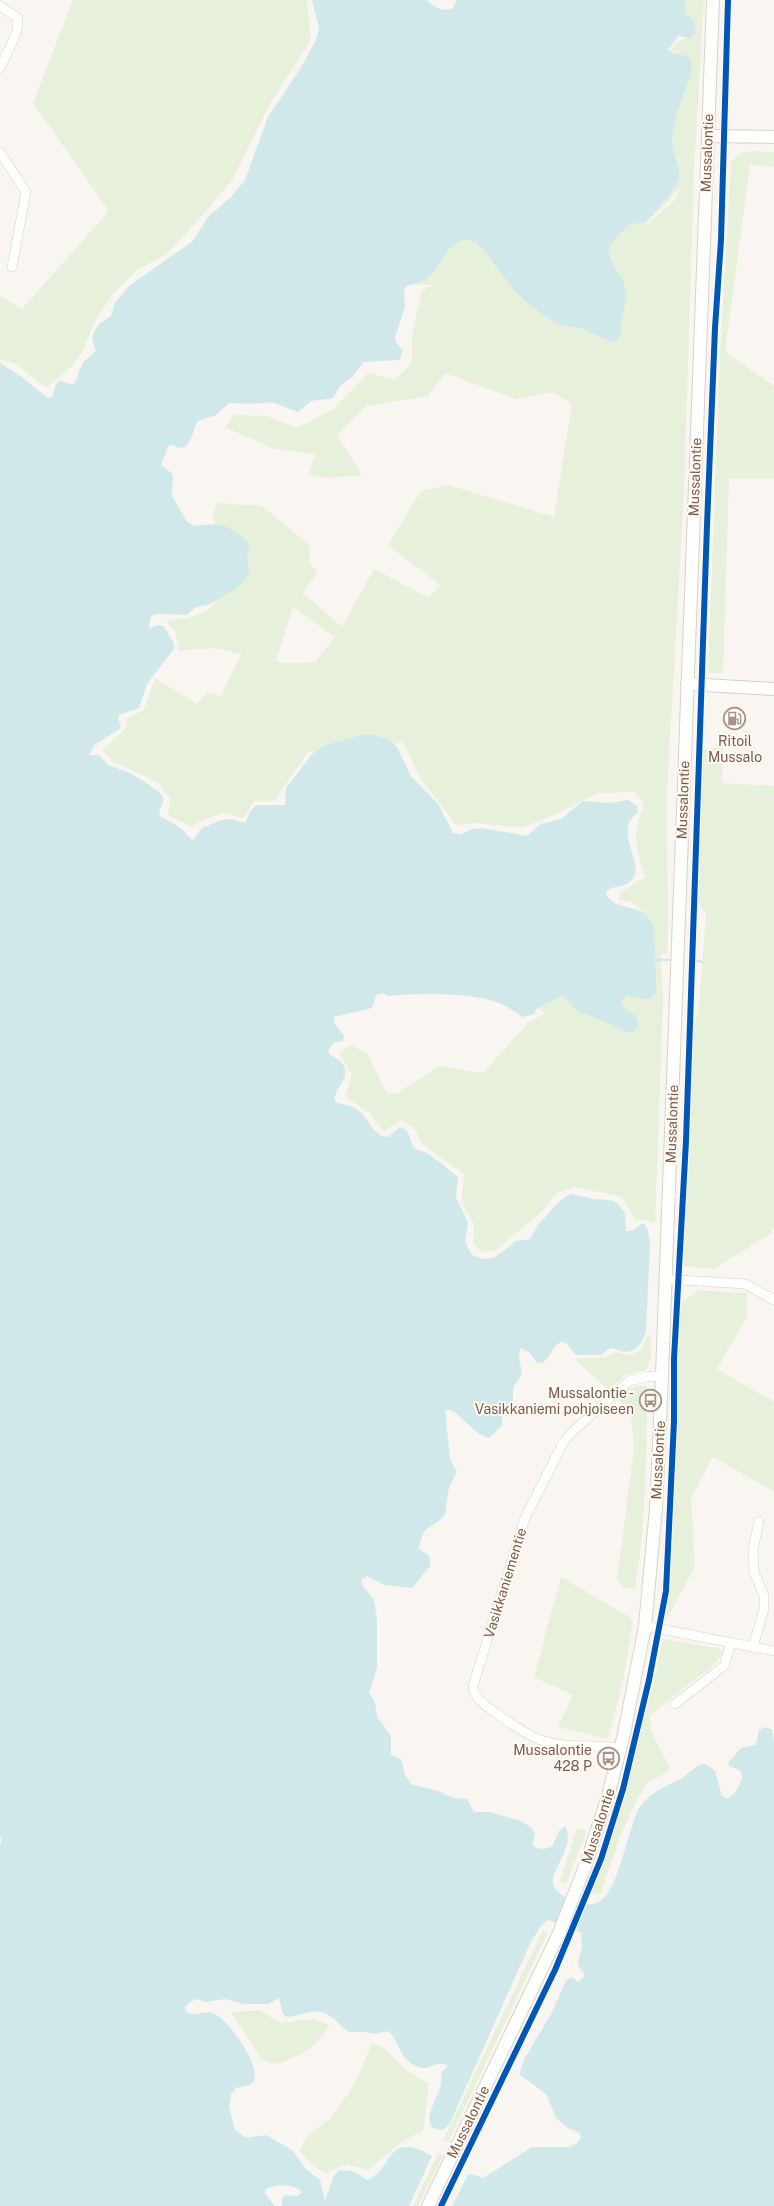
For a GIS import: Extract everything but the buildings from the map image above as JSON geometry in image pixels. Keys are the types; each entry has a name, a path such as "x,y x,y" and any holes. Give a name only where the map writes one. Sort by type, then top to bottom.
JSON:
{"main road":[{"name":"Mussalontie","path":"428,2206 559,1933 577,1888 596,1836 620,1748 645,1626 656,1515 662,1375 713,0"},
{"path":"708,136 774,137"},
{"path":"687,684 774,689"}],"street":[{"path":"0,6 18,18 17,32 0,68"},
{"path":"0,152 26,192 12,267"},
{"path":"665,1279 745,1284 774,1300"},
{"name":"Vasikkaniementie","path":"620,1748 562,1744 539,1739 521,1730 481,1702 475,1695 473,1686 525,1518 563,1443 570,1434 629,1381 662,1375"},
{"path":"753,1647 764,1609 764,1596 754,1572 753,1550 759,1521"},
{"path":"645,1626 774,1651"},
{"path":"675,1704 724,1666 731,1643"}],"green space":[{"path":"73,0 307,0 311,40 272,100 231,182 183,237 165,255 138,269 112,295 94,323 83,351 70,368 46,388 16,364 0,359 0,296 22,309 109,211 33,103"},
{"path":"675,0 704,0 694,169 684,491 667,791 668,953 661,954 663,1000 655,1222 635,1219 622,1197 575,1187 557,1193 539,1214 496,1250 483,1252 473,1243 474,1224 461,1201 464,1174 421,1143 415,1129 401,1120 384,1131 368,1112 346,1097 352,1074 339,1053 351,1045 367,1053 387,1093 397,1093 439,1066 483,1073 528,1023 545,1013 534,1006 646,964 635,908 647,913 630,901 619,900 620,893 645,877 636,840 636,832 644,803 634,792 598,793 560,812 522,828 476,823 456,825 420,778 403,742 366,751 345,747 308,752 274,801 254,801 243,818 223,813 198,822 192,827 168,815 170,799 159,783 112,761 102,750 127,727 127,718 144,710 155,678 197,704 206,692 221,696 241,654 213,648 179,651 175,631 166,622 168,620 184,619 202,613 216,602 228,585 221,534 212,516 218,503 262,506 309,545 310,563 317,573 303,593 342,627 374,569 429,598 440,585 388,545 421,491 448,485 554,517 572,404 553,392 516,399 445,373 428,396 366,406 337,435 362,475 329,478 309,474 315,454 274,449 225,427 235,415 267,416 297,428 334,409 368,373 395,380 412,363 412,334 422,291 434,285 408,285 659,44 686,60 671,50 676,42 685,39 689,23","holes":["682,186 674,201 639,231","293,607 335,637 315,662 285,663 276,661"]},
{"path":"751,151 774,152 774,167 750,164 725,352 774,386 774,479 729,479 723,673 708,673 720,354 731,162 741,153"},
{"path":"723,746 722,783 774,786 774,1227 770,1234 714,1269 683,1266 692,1041 699,1006 706,914 696,899 703,750"},
{"path":"698,1290 747,1293 747,1317 717,1369 774,1402 774,1489 773,1491 713,1457 691,1499 695,1566 666,1621 669,1592 680,1304"},
{"path":"647,1335 651,1335 651,1357 646,1370 627,1374 608,1390 575,1359 607,1357 615,1352 630,1356 642,1349"},
{"path":"647,1385 644,1512 635,1589 624,1588 617,1579 634,1449 631,1414 615,1396 631,1388"},
{"path":"561,1577 633,1619 623,1682 608,1739 558,1727 573,1695 534,1677"},
{"path":"663,1639 717,1648 723,1652 716,1663 650,1715 651,1731 671,1770 647,1783 638,1798 620,1836 601,1893 592,1894 652,1691"},
{"path":"577,1828 587,1831 566,1884 560,1881"},
{"path":"543,1930 548,1932 449,2141 443,2141"},
{"path":"259,2010 281,2023 312,2019 330,2025 313,2046 293,2058 276,2064 261,2059 231,2012"},
{"path":"372,2043 383,2047 406,2070 429,2084 423,2131 403,2141 368,2170 347,2164 326,2173 315,2167 299,2151 308,2135 330,2119 355,2084"},
{"path":"438,2153 443,2156 418,2206 413,2206"}],"water":[{"path":"312,0 427,0 435,7 446,10 453,8 457,0 683,0 685,2 684,13 694,21 696,31 690,38 678,36 671,47 667,49 672,53 687,56 692,62 691,74 676,116 672,141 679,170 678,181 669,195 648,219 643,223 633,223 629,225 615,239 609,248 610,258 621,277 626,291 620,333 618,339 613,343 583,329 557,324 531,306 513,289 485,251 475,242 467,239 458,242 447,251 437,268 426,279 409,285 404,289 405,307 395,337 396,342 403,351 399,360 364,362 351,378 340,386 333,398 311,401 298,412 272,402 254,404 229,403 216,415 198,421 190,441 185,447 179,448 169,445 161,465 173,474 172,496 187,522 195,526 213,524 223,525 245,540 250,546 247,558 249,575 242,583 229,593 208,605 196,607 187,615 158,614 151,616 149,629 158,625 164,626 174,644 173,650 147,684 139,708 119,715 118,717 121,728 94,745 89,755 99,755 108,765 130,773 160,793 164,799 159,812 160,816 181,828 193,841 202,828 221,820 231,819 245,823 251,810 257,805 285,805 286,788 313,753 326,745 362,735 374,735 389,740 397,747 411,776 438,804 453,833 460,835 472,829 482,828 527,836 541,824 561,819 583,801 609,803 628,800 637,806 638,811 628,826 628,839 636,870 635,874 629,883 612,888 606,893 615,903 643,913 654,927 655,994 648,999 627,996 621,1001 623,1007 637,1017 638,1025 634,1032 625,1032 613,1025 578,1011 563,996 538,1007 534,1014 523,1017 508,1007 488,999 444,994 388,996 383,993 376,995 372,1008 334,1017 334,1023 344,1035 343,1041 333,1043 328,1051 342,1063 345,1071 345,1076 336,1092 335,1101 358,1110 374,1130 382,1136 388,1137 400,1127 404,1128 408,1132 414,1148 429,1154 458,1177 456,1197 468,1223 465,1242 472,1255 482,1259 494,1258 516,1241 530,1239 538,1225 557,1204 565,1197 572,1194 594,1199 610,1200 617,1203 625,1213 626,1231 631,1231 643,1223 648,1230 650,1243 646,1331 644,1338 634,1350 623,1352 610,1348 601,1355 576,1355 566,1343 561,1342 557,1344 545,1361 537,1363 529,1352 520,1348 519,1357 522,1374 513,1388 513,1404 502,1415 502,1426 489,1438 477,1432 455,1413 450,1410 445,1410 450,1459 457,1472 449,1487 445,1514 423,1533 419,1549 430,1556 430,1566 412,1588 385,1585 367,1576 361,1580 362,1585 374,1600 377,1620 377,1668 369,1693 375,1702 377,1716 391,1736 391,1755 401,1759 405,1775 411,1784 438,1791 453,1798 467,1799 474,1812 490,1812 521,1821 532,1828 535,1835 532,1844 539,1848 544,1849 552,1846 559,1831 565,1826 568,1834 567,1843 565,1851 554,1874 554,1887 560,1894 567,1898 589,1904 597,1903 605,1896 612,1886 618,1873 636,1814 646,1799 655,1792 682,1778 699,1765 705,1764 715,1771 722,1796 727,1799 733,1795 737,1789 742,1776 741,1771 730,1766 728,1763 741,1748 756,1745 759,1730 766,1727 772,1730 774,1742 774,2206 452,2206 468,2175 471,2174 483,2178 532,2147 570,2147 576,2144 581,2138 580,2133 568,2128 556,2118 546,2094 519,2074 525,2058 551,2014 566,1981 571,1977 579,1982 585,1975 578,1964 582,1947 581,1933 571,1927 548,1920 540,1927 530,1944 449,2125 443,2130 435,2129 429,2120 430,2113 440,2088 442,2072 448,2066 440,2063 422,2068 411,2063 406,2059 388,2031 376,2034 349,2032 333,2018 321,2012 310,2012 287,2017 283,2014 279,1998 268,2004 244,2004 225,1999 206,2002 197,1999 190,2002 185,2007 186,2012 189,2014 209,2012 219,2017 227,2024 248,2054 255,2073 254,2081 249,2085 236,2088 231,2094 229,2107 235,2130 246,2138 266,2135 292,2150 305,2168 320,2180 325,2200 334,2176 339,2170 353,2171 367,2180 376,2175 382,2169 392,2154 398,2149 406,2147 417,2149 432,2156 409,2206 282,2206 282,2199 285,2195 297,2196 302,2193 295,2187 279,2186 265,2190 265,2193 275,2206 0,2206 0,1845 2,1839 0,1836 0,363 19,375 48,398 52,397 56,384 59,381 73,384 75,382 83,362 96,351 92,339 94,332 99,324 111,316 115,303 130,285 192,242 208,217 231,197 245,180 268,117 300,69 316,40 319,28"}],"pier":[{"path":"581,1900 587,1902 575,1932 570,1928"}],"waterway":[{"path":"655,960 670,960"},
{"path":"697,961 703,962"}],"cycle path":[{"path":"441,2206 555,1970 601,1859 623,1789 649,1680 666,1591 674,1421 674,1359 686,1141 707,525 715,328 721,240 728,0"}],"place":[{"name":"Ritoil Mussalo","path":"735,719"},
{"name":"Mussalontie - Vasikkaniemi pohjoiseen","path":"650,1401"},
{"name":"Mussalontie 428 P","path":"608,1758"}]}
